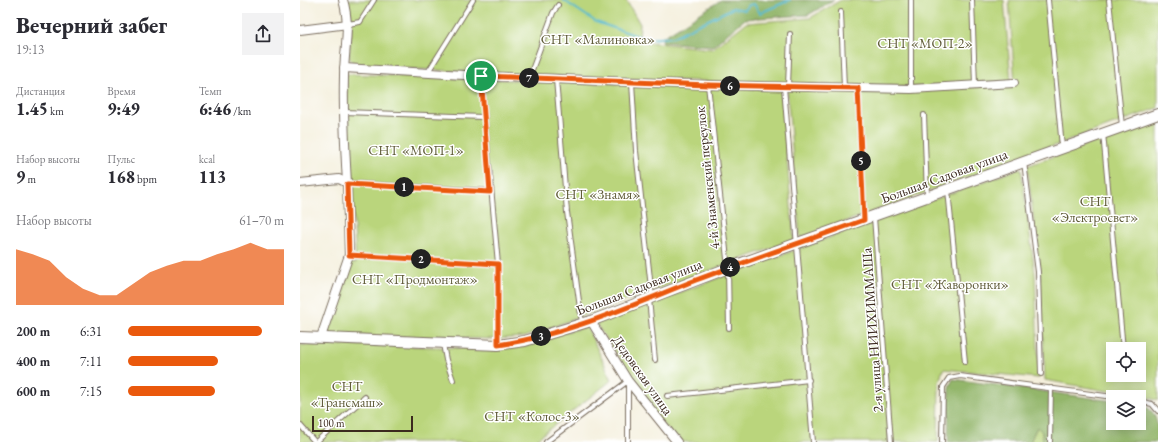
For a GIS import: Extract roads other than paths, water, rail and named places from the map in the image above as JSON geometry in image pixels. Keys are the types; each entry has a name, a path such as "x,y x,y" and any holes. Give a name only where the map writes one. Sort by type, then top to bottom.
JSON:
{"street":[{"path":"321,337 349,255 343,112 344,68 348,24 343,0"},
{"path":"300,30 348,24"},
{"path":"344,68 481,76 786,87 911,89 1014,83"},
{"name":"Большая Садовая улица","path":"300,337 498,345 525,341 586,322 728,268 927,198 1062,147 1158,114"},
{"path":"300,183 339,179 347,184"},
{"name":"Дедовская улица","path":"586,322 628,381 676,442"}],"lane":[{"path":"348,24 360,22 374,0"},
{"path":"428,73 473,0"},
{"path":"911,0 911,89"},
{"path":"972,0 975,86"},
{"path":"1048,0 1062,147"},
{"path":"1109,0 1122,127"},
{"path":"529,78 553,13 558,5"},
{"path":"841,12 844,88"},
{"path":"790,34 786,87 813,442"},
{"path":"481,76 483,117 498,264 498,345"},
{"path":"556,78 567,212 586,322"},
{"path":"632,82 636,151 655,360"},
{"name":"4-й Знаменский переулок","path":"708,85 728,268 729,328"},
{"path":"858,88 864,220"},
{"path":"343,112 483,117"},
{"path":"924,115 927,198"},
{"path":"1103,133 1122,342"},
{"path":"1024,162 1038,272 1042,374"},
{"path":"347,184 490,192"},
{"path":"948,189 965,362"},
{"name":"2-я улица НИИХИММАШа","path":"874,216 891,442"},
{"path":"349,255 498,264"},
{"path":"442,343 453,380"},
{"path":"942,442 944,387 949,378 960,376 1106,396"},
{"path":"667,396 809,380"},
{"path":"546,442 628,381"},
{"path":"628,381 628,442"},
{"path":"1050,442 1051,388"},
{"path":"300,425 316,442 364,397"},
{"path":"1146,403 1152,404 1158,411"}],"waterway":[{"path":"563,0 596,22 647,39 673,37 733,8 745,10 749,5 754,4 760,13 790,0"}],"park label":[{"name":"СНТ «Малиновка»","path":"598,39"},
{"name":"СНТ «МОП-2»","path":"925,43"},
{"name":"СНТ «МОП-1»","path":"416,150"},
{"name":"СНТ «Знамя»","path":"598,194"},
{"name":"СНТ «Электросвет»","path":"1095,210"},
{"name":"СНТ «Продмонтаж»","path":"415,279"},
{"name":"СНТ «Жаворонки»","path":"950,284"},
{"name":"СНТ «Трансмаш»","path":"347,394"},
{"name":"СНТ «Колос-3»","path":"532,416"}]}
